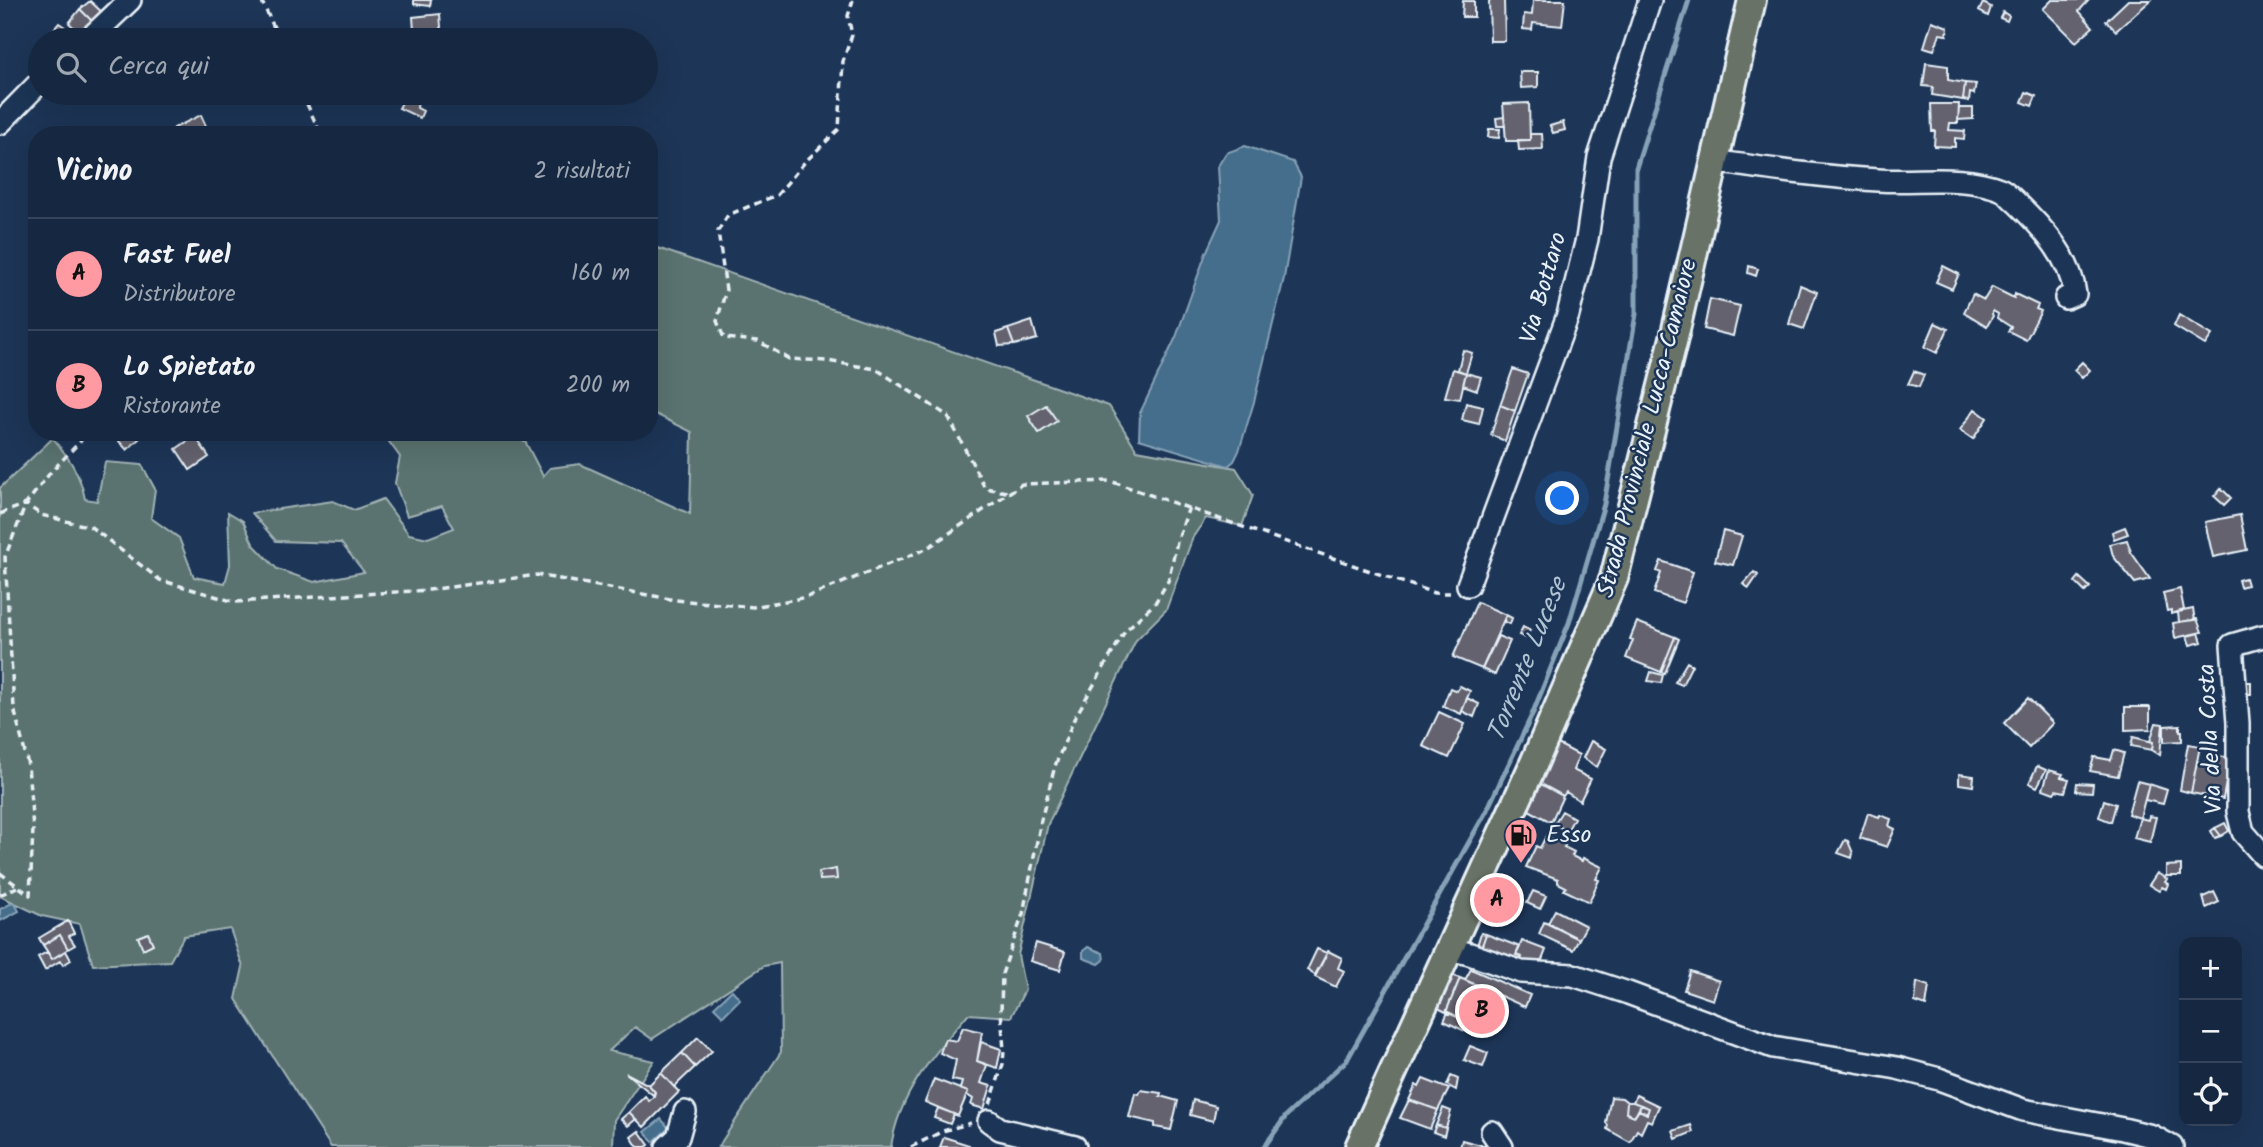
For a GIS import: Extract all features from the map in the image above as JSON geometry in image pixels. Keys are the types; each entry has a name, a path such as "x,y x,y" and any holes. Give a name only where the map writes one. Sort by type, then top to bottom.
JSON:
{"main road":[{"name":"Strada Provinciale Lucca-Camaiore","path":"1359,1147 1614,579 1674,338 1752,0"}],"street":[{"path":"101,28 130,0"},
{"name":"Via Bottaro","path":"1468,585 1568,315 1587,239 1599,157 1650,0"},
{"path":"0,123 28,92"},
{"path":"1713,162 1879,181 1964,181 2002,189 2035,220 2064,259 2074,281 2075,295 2066,298"},
{"name":"Via della Costa","path":"2263,636 2232,645 2238,723 2238,812 2243,832 2263,855"},
{"path":"1449,949 1521,972 1573,975 1773,1047 1897,1068 1939,1079 2023,1110 2152,1136 2172,1147"},
{"path":"667,1147 678,1137 685,1112"},
{"path":"989,1121 1000,1129 1075,1147"}],"path":[{"path":"261,0 274,28"},
{"path":"853,0 848,16 852,35 843,61 839,129 804,163 777,195 728,215 718,231 726,290 717,321 724,338 758,341 789,359 827,361 876,369 948,416 985,488 1009,493"},
{"path":"307,105 317,126"},
{"path":"0,873 30,895 33,829 28,765 14,708 5,557 26,504 50,473 80,441"},
{"path":"26,504 41,515 92,527 160,580 235,602 429,590 537,575 676,600 753,607 807,597 926,549 1022,484 1110,481 1434,593 1457,593 1468,585"},
{"path":"0,514 26,504"},
{"path":"911,1147 953,1127 989,1121 988,1112 1003,1064 1002,974 1023,914 1041,820 1055,766 1074,719 1125,631 1155,603 1168,582 1177,542 1189,507"},
{"path":"0,895 17,887"}],"green space":[{"path":"658,248 1109,406 1137,450 1236,468 1253,495 1242,526 1206,518 1193,537 1166,610 1136,640 1048,824 1018,955 1025,990 1011,1017 968,1014 931,1059 910,1092 895,1127 891,1147 718,1147 781,1052 780,963 764,966 652,1039 635,1027 609,1051 654,1061 614,1120 613,1147 331,1147 236,999 243,967 230,929 184,936 170,961 93,965 80,924 42,916 0,896 0,488 50,441 55,441 73,466 85,499 97,501 105,462 142,465 155,489 151,518 179,538 194,577 225,583 230,565 228,512 243,521 253,544 277,569 314,582 364,572 341,543 276,541 252,513 333,501 354,510 383,499 409,534 428,538 454,528 442,506 407,516 395,483 400,457 388,441 524,441 543,476 550,468 580,464 690,514 692,432 658,415"}],"water":[{"path":"1245,146 1293,162 1301,177 1284,278 1254,402 1239,451 1228,466 1139,439 1140,413 1176,337 1206,253 1221,220 1218,166 1226,153"},
{"path":"14,902 19,911 0,921 0,909"},
{"path":"1088,947 1103,953 1104,960 1099,964 1083,958 1083,951"},
{"path":"732,990 740,999 723,1016 714,1007"},
{"path":"661,1119 669,1128 653,1142 645,1132"}],"building":[{"path":"414,0 431,0 430,6 414,4"},
{"path":"1489,0 1504,0 1505,41 1490,41"},
{"path":"1533,0 1565,0 1562,26 1533,23 1532,30 1523,29 1524,14 1532,15"},
{"path":"2052,0 2089,0 2079,11 2093,27 2076,42 2043,9"},
{"path":"2128,0 2151,0 2116,31 2106,21"},
{"path":"90,1 106,16 96,25 80,9"},
{"path":"1463,1 1474,1 1474,17 1462,17"},
{"path":"1983,3 1991,7 1988,16 1979,11"},
{"path":"80,9 96,25 93,28 74,28 69,23"},
{"path":"2003,12 2009,16 2007,21 2000,18"},
{"path":"440,14 441,28 414,28 413,17"},
{"path":"1932,21 1948,27 1947,35 1940,34 1934,50 1924,47"},
{"path":"1926,63 1948,66 1948,80 1965,83 1963,100 1932,95 1933,87 1923,86"},
{"path":"1520,72 1538,72 1538,87 1521,88"},
{"path":"1965,83 1976,84 1974,94 1970,93 1969,101 1963,100"},
{"path":"2026,92 2036,96 2032,106 2022,102"},
{"path":"1529,103 1530,140 1506,141 1503,104"},
{"path":"1931,104 1959,104 1958,123 1950,123 1949,130 1965,131 1964,139 1955,138 1955,147 1934,146"},
{"path":"401,105 417,105 417,108 423,111 420,118 399,108"},
{"path":"1959,108 1973,108 1973,119 1958,120"},
{"path":"201,115 206,126 178,126"},
{"path":"1504,117 1505,126 1497,126 1496,118"},
{"path":"1563,122 1565,130 1553,133 1550,126"},
{"path":"1489,129 1500,129 1499,138 1488,137"},
{"path":"1530,134 1542,134 1543,149 1519,150 1518,140 1530,140"},
{"path":"1749,266 1758,269 1756,276 1748,273"},
{"path":"1943,266 1959,274 1952,289 1936,282"},
{"path":"1800,285 1817,292 1804,329 1789,324"},
{"path":"1992,287 2014,298 2015,294 2038,305 2036,309 2041,311 2026,340 2008,331 2011,327 1997,318 1998,314 1993,311 1987,326 1964,312 1973,294 1984,300"},
{"path":"1710,299 1740,306 1733,336 1704,329"},
{"path":"2179,315 2212,335 2205,345 2174,326"},
{"path":"1032,321 1037,339 1014,345 1008,329"},
{"path":"1935,323 1948,329 1937,353 1925,347"},
{"path":"1008,329 1014,345 999,346 996,333"},
{"path":"1463,350 1472,353 1466,373 1458,370"},
{"path":"2082,362 2090,370 2082,378 2074,370"},
{"path":"1453,369 1466,373 1460,399 1445,397"},
{"path":"1513,369 1528,374 1515,411 1500,405"},
{"path":"1914,371 1924,375 1919,387 1908,384"},
{"path":"1466,373 1481,377 1477,390 1463,385"},
{"path":"1466,403 1483,407 1479,424 1462,420"},
{"path":"1046,405 1057,421 1039,433 1028,416"},
{"path":"1500,405 1515,411 1505,441 1491,435"},
{"path":"1975,409 1987,418 1973,439 1960,430"},
{"path":"119,441 137,441 127,450"},
{"path":"188,441 198,441 209,457 190,470 176,449"},
{"path":"2221,488 2231,498 2224,505 2214,496"},
{"path":"2240,515 2247,550 2213,557 2205,522"},
{"path":"2125,527 2128,534 2114,539 2112,532"},
{"path":"1723,531 1742,536 1733,565 1715,561"},
{"path":"2127,540 2131,552 2150,579 2135,583 2113,556 2110,544"},
{"path":"1661,561 1693,572 1683,603 1654,593 1661,573 1657,571"},
{"path":"1754,572 1758,575 1749,588 1743,584"},
{"path":"2079,577 2090,587 2085,592 2075,582"},
{"path":"2245,578 2247,585 2240,587 2238,580"},
{"path":"2180,589 2184,610 2171,614 2171,610 2167,611 2163,593"},
{"path":"1477,602 1506,615 1482,669 1453,657"},
{"path":"2193,609 2195,620 2179,622 2178,612"},
{"path":"1506,615 1512,618 1510,624 1504,622"},
{"path":"2197,619 2202,632 2175,638 2173,623"},
{"path":"1637,622 1675,637 1661,672 1626,658"},
{"path":"1523,627 1530,630 1526,638 1519,635"},
{"path":"2199,633 2202,642 2190,645 2187,636"},
{"path":"1498,636 1510,641 1495,675 1482,669"},
{"path":"1675,637 1679,639 1665,673 1661,672"},
{"path":"1687,662 1692,665 1682,685 1675,682"},
{"path":"1651,672 1663,675 1661,683 1648,681"},
{"path":"2244,682 2251,682 2251,694 2244,694"},
{"path":"1460,686 1470,691 1461,714 1443,706 1450,688 1457,691"},
{"path":"1467,698 1479,704 1474,717 1462,711"},
{"path":"2028,698 2053,723 2029,748 2004,723"},
{"path":"2125,707 2150,707 2150,729 2125,730"},
{"path":"1439,712 1465,724 1449,758 1423,746"},
{"path":"2156,723 2163,724 2160,755 2152,750 2153,742 2150,741"},
{"path":"2180,725 2182,741 2164,742 2164,726"},
{"path":"2133,737 2153,742 2152,750 2131,746"},
{"path":"1591,741 1606,749 1597,767 1583,758"},
{"path":"1558,744 1579,755 1573,770 1591,779 1580,801 1566,792 1563,796 1539,783"},
{"path":"2188,744 2200,746 2191,793 2180,790"},
{"path":"2114,750 2124,753 2118,776 2090,771 2094,757 2111,760"},
{"path":"2216,756 2225,757 2228,770 2223,799 2191,793 2197,761 2215,765"},
{"path":"2037,766 2046,770 2037,787 2029,783"},
{"path":"2049,770 2069,779 2065,792 2056,790 2054,793 2043,789"},
{"path":"1959,774 1974,776 1973,786 1959,784"},
{"path":"2137,781 2149,784 2140,818 2128,814"},
{"path":"1539,783 1563,796 1551,822 1527,809"},
{"path":"2077,783 2093,784 2092,792 2076,791"},
{"path":"2149,784 2167,790 2163,804 2145,800"},
{"path":"2104,800 2116,804 2111,822 2099,817"},
{"path":"1562,811 1574,818 1567,831 1554,824"},
{"path":"1868,813 1891,819 1889,826 1895,829 1887,847 1860,838"},
{"path":"2149,816 2156,817 2150,842 2134,838 2140,818 2148,820"},
{"path":"2225,823 2229,831 2221,836 2215,828"},
{"path":"2215,828 2221,836 2215,838 2211,831"},
{"path":"1546,836 1565,845 1564,847 1574,852 1572,856 1602,867 1589,902 1564,890 1566,887 1558,883 1558,879 1526,867 1536,846 1540,848"},
{"path":"1845,840 1853,853 1852,858 1838,853"},
{"path":"2181,865 2181,876 2166,876 2166,866"},
{"path":"836,869 837,879 820,880 819,872"},
{"path":"2157,873 2167,879 2166,889 2162,887 2159,891 2149,885"},
{"path":"1492,888 1509,896 1502,913 1484,906"},
{"path":"1533,891 1546,896 1540,909 1527,903"},
{"path":"2214,892 2219,902 2206,908 2203,897"},
{"path":"1555,910 1586,926 1579,939 1548,923"},
{"path":"68,921 74,933 69,936 75,945 68,949 60,935 43,945 39,938"},
{"path":"1544,922 1579,939 1573,950 1539,934"},
{"path":"148,933 153,944 143,949 138,937"},
{"path":"1481,933 1486,934 1480,951 1476,949"},
{"path":"1486,934 1520,947 1516,955 1522,957 1519,964 1480,951"},
{"path":"60,935 68,949 52,959 43,945"},
{"path":"1522,941 1546,950 1538,970 1519,964 1522,957 1516,955"},
{"path":"1036,943 1065,952 1060,970 1030,961"},
{"path":"1317,949 1327,953 1315,975 1307,970"},
{"path":"66,951 71,960 63,965 60,961 45,970 38,957 47,952 52,959"},
{"path":"1328,951 1342,958 1338,968 1344,971 1336,987 1315,977"},
{"path":"1471,969 1530,995 1525,1007 1465,980"},
{"path":"1690,971 1719,981 1713,1000 1684,990"},
{"path":"1452,975 1460,978 1446,1012 1438,1008"},
{"path":"1460,978 1501,996 1486,1030 1446,1012"},
{"path":"1917,982 1929,986 1926,1006 1915,1002"},
{"path":"1448,1012 1475,1025 1471,1034 1444,1021"},
{"path":"963,1027 982,1032 977,1061 987,1065 981,1083 991,1086 984,1109 971,1105 973,1099 967,1095 968,1092 960,1089 962,1082 952,1080 956,1060 940,1053 945,1039 957,1041"},
{"path":"698,1037 712,1051 695,1067 682,1053"},
{"path":"981,1042 1001,1049 997,1068 977,1061"},
{"path":"1470,1046 1488,1053 1483,1067 1464,1060"},
{"path":"682,1053 695,1067 674,1087 661,1073"},
{"path":"626,1073 649,1085 655,1092 653,1095"},
{"path":"661,1073 679,1092 644,1127 629,1112 645,1096 649,1101 654,1096 655,1092 649,1085"},
{"path":"1451,1076 1458,1079 1456,1090 1447,1085"},
{"path":"934,1079 968,1092 958,1116 925,1102"},
{"path":"1423,1079 1449,1089 1438,1110 1409,1100 1416,1085 1419,1087"},
{"path":"1141,1090 1161,1093 1160,1096 1178,1101 1171,1130 1129,1117 1135,1093 1139,1094"},
{"path":"1636,1095 1659,1106 1652,1122 1647,1120 1641,1133 1637,1130 1630,1142 1607,1129 1606,1123 1611,1097 1622,1098 1627,1102 1626,1113 1635,1116 1639,1110 1647,1114 1649,1108 1633,1102"},
{"path":"1193,1100 1216,1106 1213,1121 1190,1115"},
{"path":"1409,1100 1438,1110 1430,1129 1400,1118"},
{"path":"1627,1102 1641,1105 1635,1116 1626,1113"},
{"path":"1641,1105 1649,1108 1647,1114 1639,1110"},
{"path":"938,1108 954,1114 950,1124 934,1118"},
{"path":"1443,1108 1451,1111 1446,1128 1436,1125"},
{"path":"629,1112 636,1119 628,1126 621,1119"},
{"path":"1436,1125 1446,1128 1444,1136 1433,1132"},
{"path":"1691,1125 1693,1132 1676,1139 1673,1131"},
{"path":"639,1131 649,1145 646,1147 638,1147 631,1137"},
{"path":"944,1137 969,1145 940,1147"},
{"path":"1462,1140 1485,1146 1460,1147"}],"waterway":[{"name":"Torrente Lucese","path":"1264,1147 1286,1116 1347,1060 1487,810 1532,715 1569,623 1604,504 1636,314 1636,168 1689,0"}],"place":[{"name":"Esso","path":"1521,865"},
{"name":"Fast Fuel","path":"1497,900"},
{"name":"Lo Spietato","path":"1482,1011"}]}
